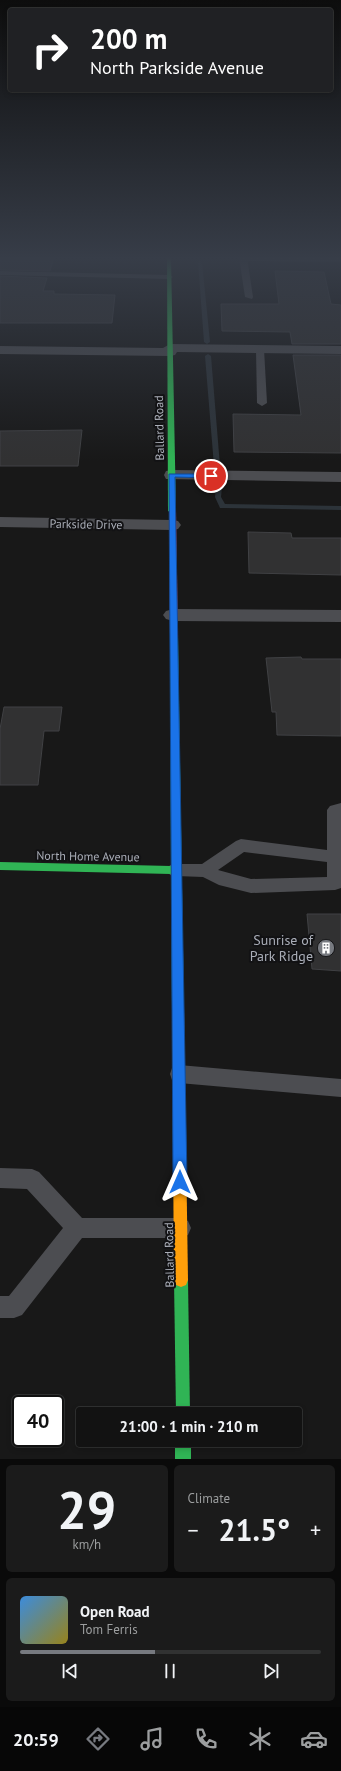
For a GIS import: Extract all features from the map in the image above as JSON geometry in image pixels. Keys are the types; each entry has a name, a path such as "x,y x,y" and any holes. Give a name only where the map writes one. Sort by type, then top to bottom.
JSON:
{"street":[{"name":"Ballard Road","path":"170,325 183,1407"},
{"path":"0,350 341,350"},
{"path":"172,475 341,478"},
{"name":"Parkside Drive","path":"0,522 172,525"},
{"path":"173,615 341,616"},
{"name":"North Home Avenue","path":"0,866 176,870"},
{"path":"183,1447 183,1459"}],"lane":[{"path":"260,349 262,403"},
{"path":"176,870 205,871 219,878 251,886 338,882 334,856 335,810 341,809"},
{"path":"205,871 241,845 334,856"},
{"path":"179,1074 341,1088"},
{"path":"0,1178 32,1179 77,1228 181,1228"},
{"path":"0,1307 14,1307 77,1228"}],"building":[{"path":"222,325 341,325 341,344 292,344 290,332 222,331"},
{"path":"293,355 341,355 341,453 234,452 233,414 301,415"},
{"path":"82,430 78,466 0,466 0,431"},
{"path":"248,532 291,533 292,538 341,538 341,575 249,573"},
{"path":"301,657 302,659 341,659 341,736 277,735 276,712 272,712 266,658"},
{"path":"4,707 62,707 59,731 44,731 38,785 0,785 0,729"},
{"name":"Sunrise of Park Ridge","path":"307,914 341,914 341,971 312,969"}],"waterway":[{"path":"206,325 207,342"},
{"path":"208,356 217,466"},
{"path":"219,487 218,497 223,506 341,508"}],"traffic: fast":[{"path":"170,325 172,511"},
{"path":"174,637 178,1011"},
{"path":"0,866 176,870"},
{"path":"181,1280 183,1407"},
{"path":"183,1447 183,1459"}],"traffic: slow":[{"path":"178,1011 181,1280"}],"traffic: jam":[{"path":"172,511 174,637"}],"place":[{"name":"Sunrise of Park Ridge","path":"326,948"}],"route":[{"path":"180,1182 172,475 211,476"}]}
